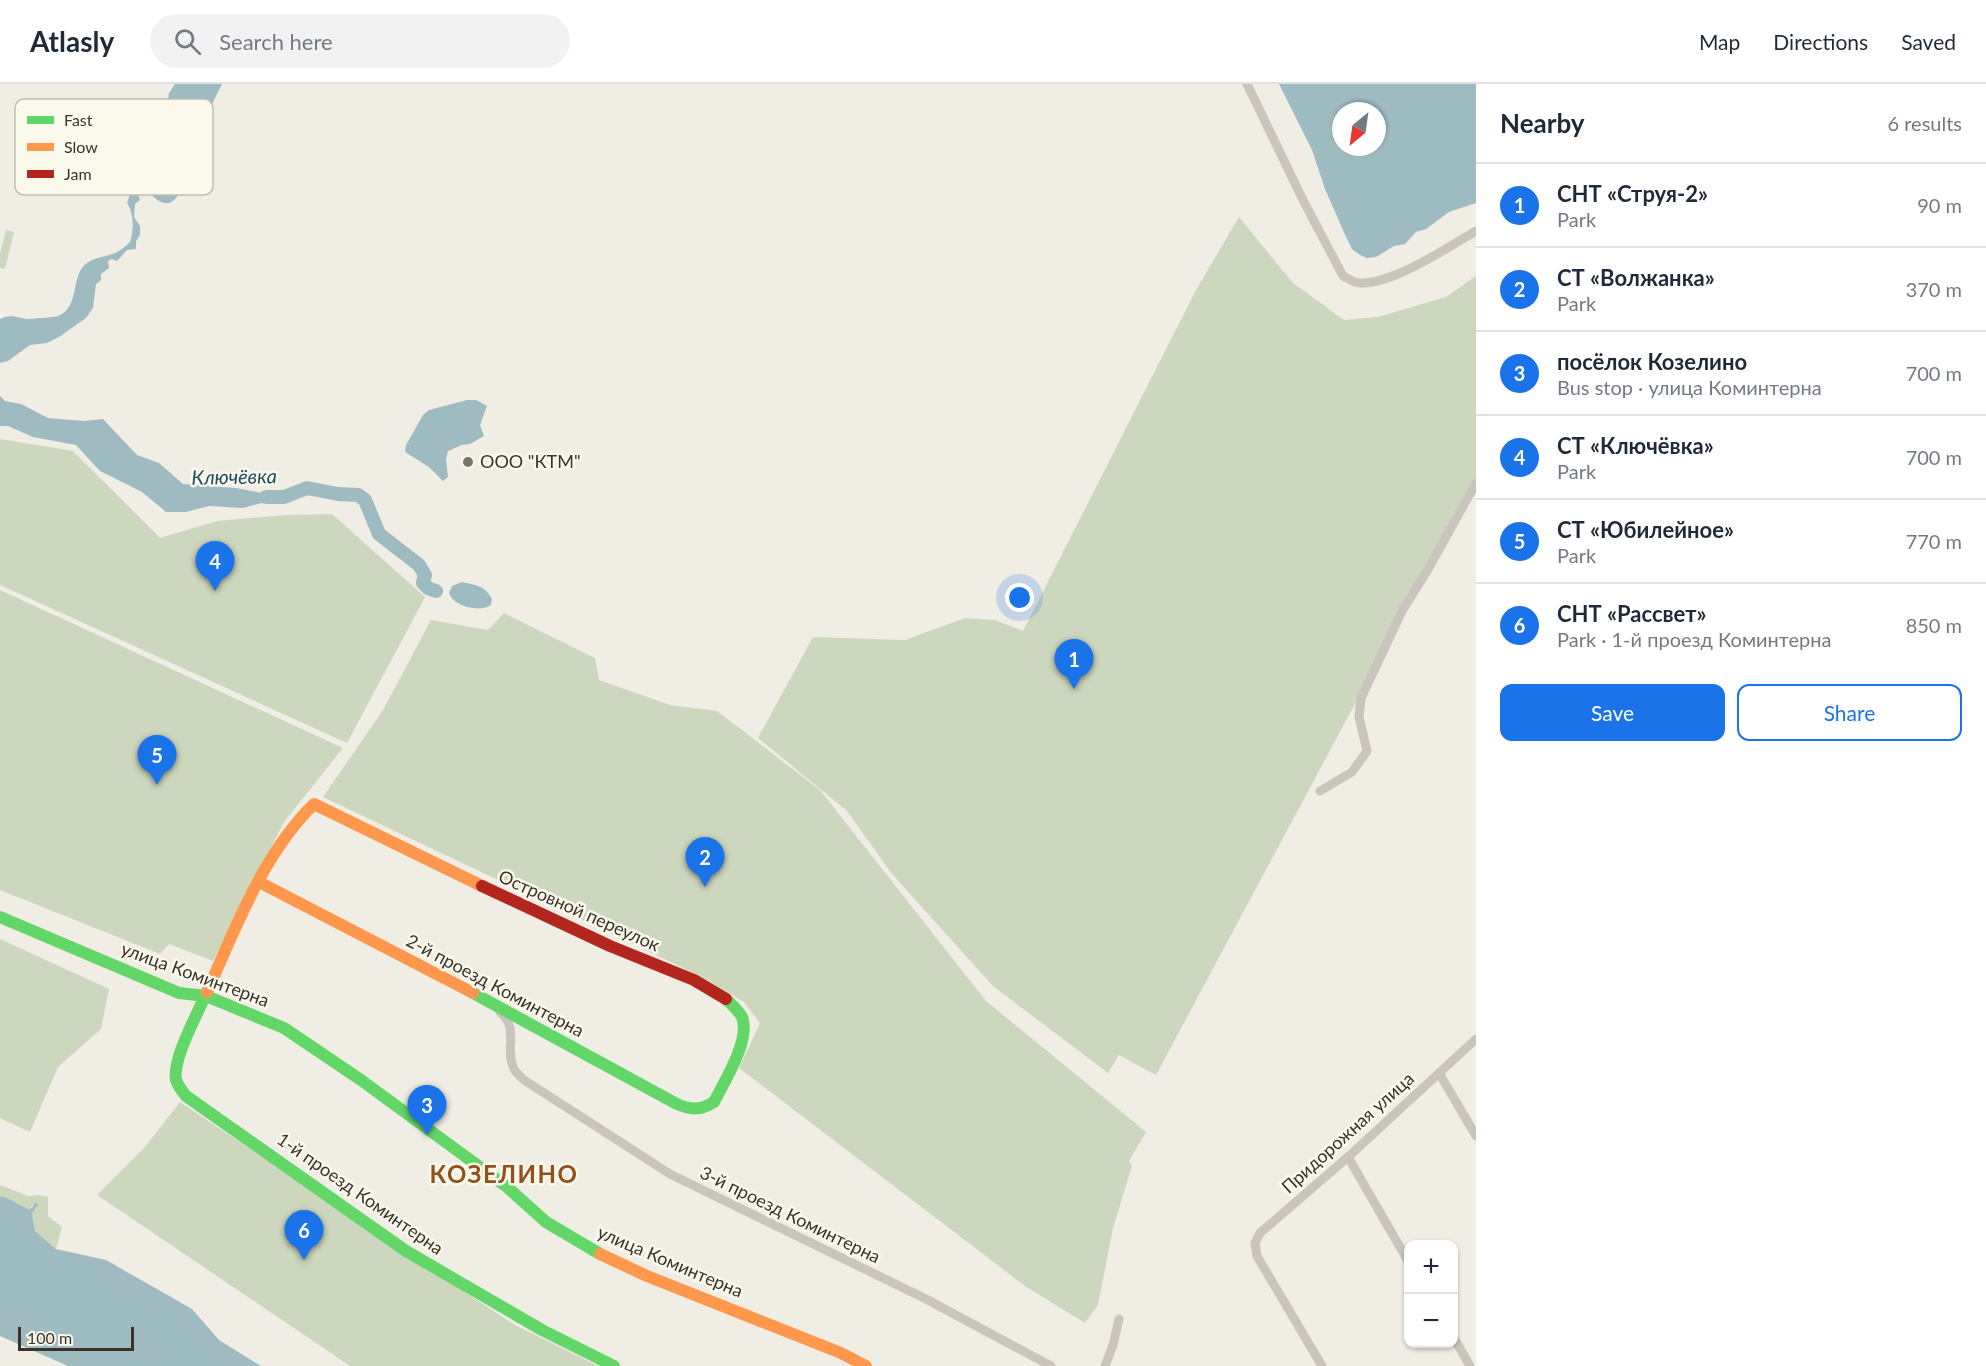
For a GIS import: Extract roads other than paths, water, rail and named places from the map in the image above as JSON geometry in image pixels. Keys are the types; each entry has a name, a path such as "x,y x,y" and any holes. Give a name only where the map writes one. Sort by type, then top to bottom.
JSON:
{"street":[{"path":"1247,84 1343,276 1354,282 1374,282 1426,260 1476,231"},
{"path":"1320,791 1352,772 1367,751 1359,717 1361,698 1402,611 1476,483"},
{"name":"1-й проезд Коминтерна","path":"314,804 286,833 233,935 177,1060 175,1074 178,1088 406,1251 542,1330 614,1366"},
{"name":"Островной переулок","path":"314,804 487,890 613,947 678,973 731,1003 741,1016 745,1029 744,1035 714,1102"},
{"name":"2-й проезд Коминтерна","path":"259,882 686,1108 696,1111 706,1109 714,1102"},
{"name":"улица Коминтерна","path":"0,917 154,983 180,993 206,996 284,1028 361,1080 507,1187 546,1222 598,1252 647,1276 703,1296 841,1353 866,1366"},
{"name":"3-й проезд Коминтерна","path":"491,1004 508,1018 511,1027 514,1070 524,1080 670,1174 926,1299 1051,1366"},
{"name":"Придорожная улица","path":"1322,1366 1257,1256 1255,1243 1260,1233 1348,1157 1476,1039"},
{"path":"1439,1073 1476,1136"},
{"path":"1348,1157 1404,1254"},
{"path":"1105,1366 1119,1319"},
{"path":"1458,1345 1470,1366"}],"water":[{"path":"175,84 222,84 213,102 213,99 168,99"},
{"path":"1279,84 1476,84 1476,203 1449,212 1426,229 1416,232 1405,244 1394,246 1376,257 1367,258 1352,249 1325,189 1312,150"},
{"path":"130,195 138,195 140,200 135,204 134,217 140,226 140,235 136,241 136,249 127,250 117,261 112,259 108,261 109,268 101,274 101,280 96,284 93,308 86,318 59,337 47,343 30,345 8,361 0,363 0,319 10,316 26,319 53,317 64,312 72,301 82,268 93,260 117,252 130,242 133,222 127,203"},
{"path":"152,195 178,195 172,202 167,203"},
{"name":"Ключёвка","path":"0,396 5,401 21,404 48,418 84,421 103,419 137,455 159,463 183,484 236,488 284,497 243,508 209,506 186,512 166,512 142,492 100,471 76,445 33,437 8,426 0,426"},
{"path":"467,400 476,400 487,406 480,425 484,436 470,444 448,451 446,459 448,477 443,481 429,467 405,452 406,445 423,415 429,410"},
{"path":"462,582 479,586 486,591 492,599 491,605 480,608 467,607 451,598 449,593 452,586"},
{"path":"0,1197 5,1197 28,1209 32,1208 35,1203 38,1204 32,1214 35,1231 56,1249 106,1260 192,1309 219,1340 261,1366 68,1366 0,1336"}],"waterway":[{"name":"Ключёвка","path":"266,497 284,497 307,488 358,495 365,500 379,534 419,565 425,575 423,583 436,591"}],"place":[{"name":"ООО \"КТМ\"","path":"468,462"},
{"name":"СТ «Ключёвка»","path":"215,591"},
{"name":"СНТ «Струя-2»","path":"1074,689"},
{"name":"СТ «Юбилейное»","path":"157,785"},
{"name":"СТ «Волжанка»","path":"705,887"},
{"name":"посёлок Козелино","path":"427,1135"},
{"name":"СНТ «Рассвет»","path":"304,1260"}],"district":[{"name":"КОЗЕЛИНО","path":"504,1175"}]}
